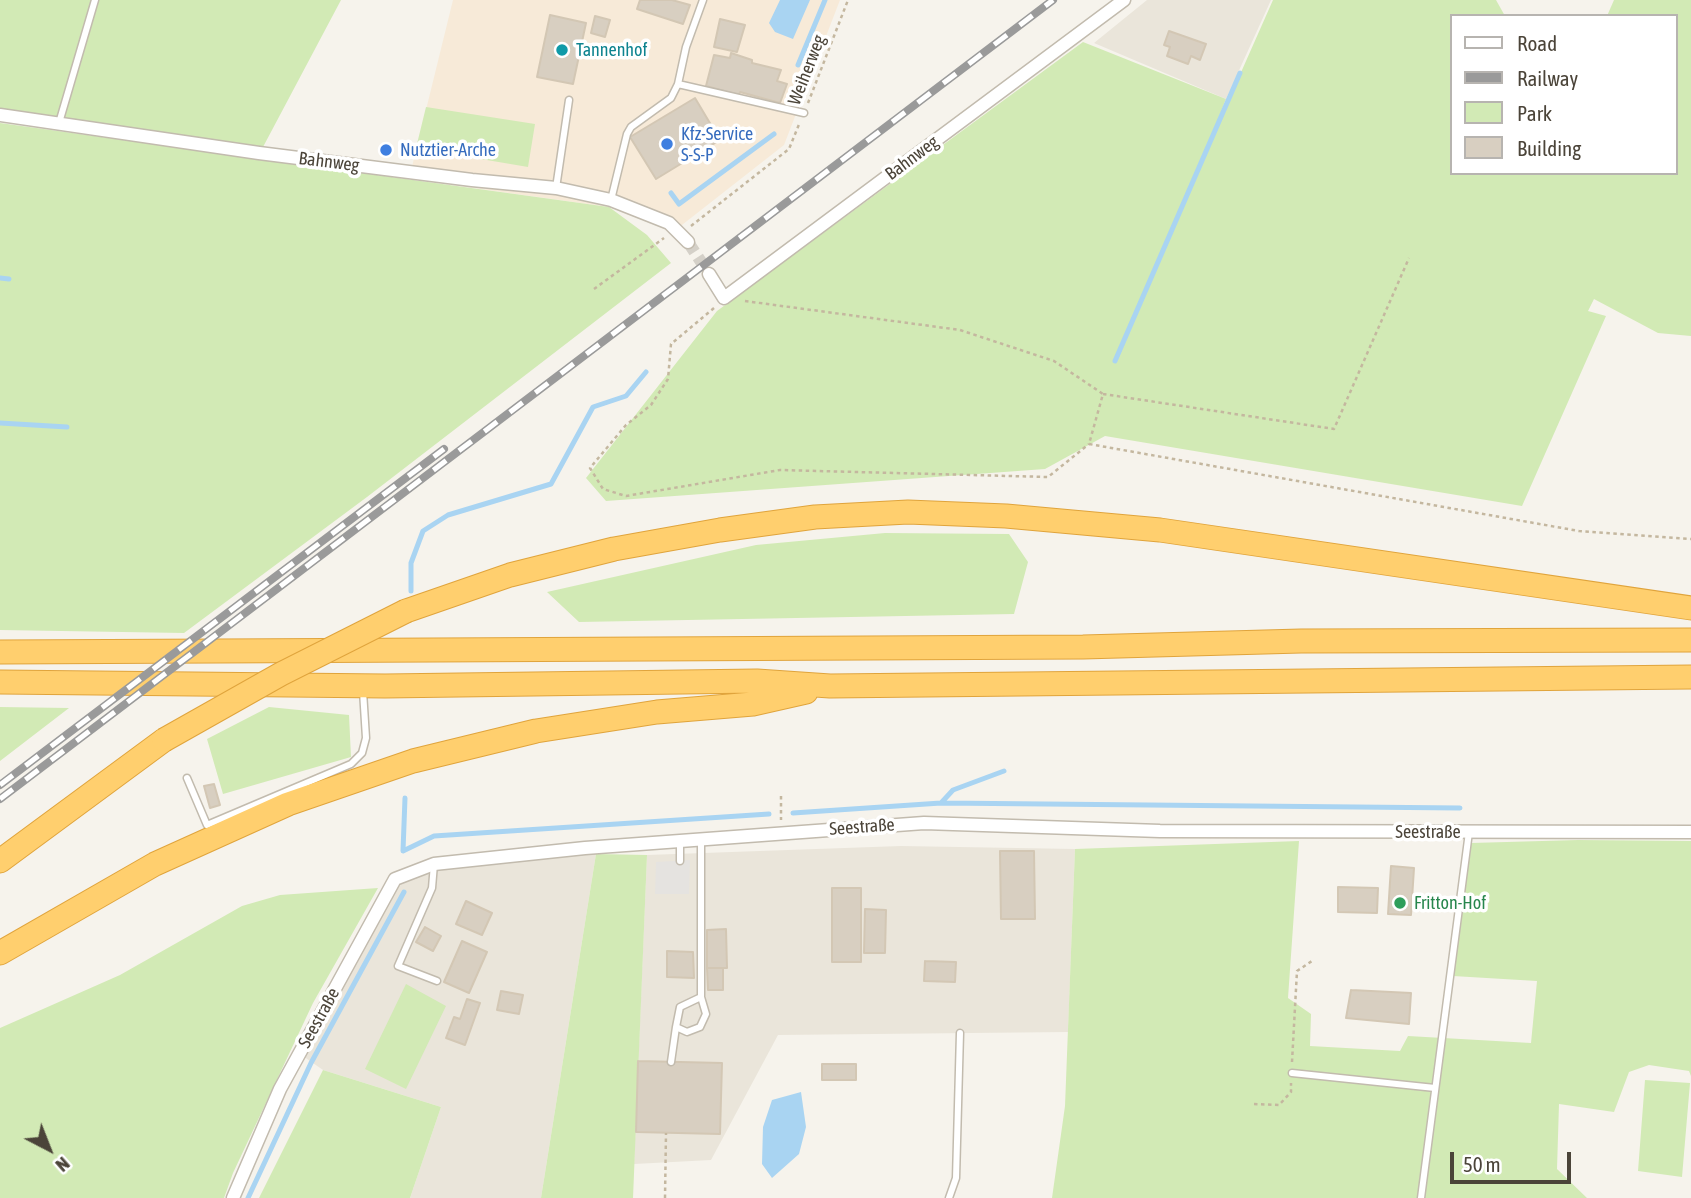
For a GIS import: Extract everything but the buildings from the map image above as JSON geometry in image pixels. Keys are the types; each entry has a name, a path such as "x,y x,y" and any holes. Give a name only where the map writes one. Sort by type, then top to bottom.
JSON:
{"highway":[{"path":"0,861 164,740 281,674 406,611 510,575 614,549 720,530 815,517 908,512 1006,516 1160,530 1691,608"},
{"path":"0,652 1083,647 1301,641 1691,640"},
{"path":"0,682 362,685 758,681 830,687 1691,677"},
{"path":"0,953 155,864 288,804 412,761 536,731 657,712 753,704 830,687"}],"street":[{"name":"Bahnweg","path":"724,298 1124,0"},
{"name":"Bahnweg","path":"0,115 379,168 556,188 611,200 668,223 681,236"},
{"path":"709,274 724,298"},
{"name":"Seestraße","path":"233,1198 280,1089 395,878 434,864 701,839 924,822 1160,831 1691,832"}],"lane":[{"path":"59,123 95,0"},
{"path":"611,200 627,134 631,127 666,102 678,84 686,47 703,0"},
{"path":"678,84 804,113"},
{"path":"556,188 569,100"},
{"path":"187,778 207,825 351,764 362,753 366,738 362,685"},
{"path":"1421,1198 1469,832"},
{"path":"676,1027 687,1032 700,1027 706,1014 701,997 701,839"},
{"path":"680,841 680,861"},
{"path":"434,864 432,888 398,966 437,981"},
{"path":"671,1062 680,1007 701,997"},
{"path":"948,1198 956,1178 960,1033"},
{"path":"1292,1073 1435,1088"}],"path":[{"name":"Weiherweg","path":"681,236 789,149 848,0"},
{"path":"594,289 681,236"},
{"path":"1103,394 1088,444 1048,477 780,470 626,496 603,489 590,468 626,425 651,405 668,379 671,344 724,298 960,330 1054,361 1103,394 1334,429 1409,258"},
{"path":"1088,444 1579,531 1691,539"},
{"path":"781,796 782,834"},
{"path":"1254,1104 1279,1105 1291,1092 1297,971 1312,961"},
{"path":"666,1133 666,1198"}],"shaded area":[{"path":"453,0 840,0 784,145 673,232 609,207 409,179"},
{"path":"1147,0 1271,0 1226,99 1094,43"},
{"path":"901,846 1075,849 1068,1032 778,1035 711,1160 634,1164 647,855"},
{"path":"585,848 596,854 541,1198 410,1198 441,1107 323,1070 300,1054 395,879 434,864"},
{"path":"690,860 689,894 655,894 656,862"}],"green space":[{"path":"0,0 341,0 263,147 0,109"},
{"path":"1273,0 1496,0 1504,14 1450,14 1450,175 1677,175 1677,14 1608,14 1614,0 1691,0 1691,336 1658,333 1594,299 1588,311 1606,316 1522,506 1105,436 1045,469 606,501 586,478 717,311 1083,42 1226,99 1200,165"},
{"path":"426,107 535,124 528,167 416,148"},
{"path":"0,123 609,207 647,235 671,263 367,497 184,633 0,630"},
{"path":"885,533 1009,534 1028,562 1014,614 579,622 547,592 756,545"},
{"path":"0,707 69,708 0,761"},
{"path":"269,707 349,715 351,757 223,794 207,739"},
{"path":"1299,841 1288,998 1311,1014 1310,1046 1400,1051 1408,1036 1531,1043 1537,981 1453,976 1471,843 1691,841 1691,1076 1689,1071 1649,1065 1629,1072 1614,1112 1559,1104 1557,1169 1587,1198 1052,1198 1065,1106 1075,849"},
{"path":"596,854 647,855 633,1198 541,1198"},
{"path":"378,888 313,1003 233,1173 224,1198 0,1198 0,1028 120,975 242,906 280,895"},
{"path":"406,984 446,1006 406,1089 365,1069"},
{"path":"323,1070 441,1107 410,1198 259,1198"},
{"path":"1645,1080 1690,1083 1682,1177 1638,1171"}],"water":[{"path":"780,0 810,0 793,39 775,32 769,23"},
{"path":"801,1092 806,1127 799,1154 772,1178 762,1164 763,1127 772,1100"}],"waterway":[{"path":"798,65 825,0"},
{"path":"1115,361 1240,73"},
{"path":"671,193 679,204 774,134"},
{"path":"0,278 9,279"},
{"path":"411,591 411,563 423,531 448,515 551,484 593,407 626,396 646,372"},
{"path":"0,423 67,427"},
{"path":"793,813 941,803 953,790 1004,771"},
{"path":"405,798 403,851 434,836 769,814"},
{"path":"941,803 1460,808"},
{"path":"248,1198 311,1063 404,892"}],"tunnel":[{"path":"688,242 709,274"}],"railway":[{"path":"0,799 1053,0"},
{"path":"0,785 444,449"}],"place":[{"name":"Tannenhof","path":"562,50"},
{"name":"Kfz-Service S-S-P","path":"667,144"},
{"name":"Nutztier-Arche","path":"386,150"},
{"name":"Fritton-Hof","path":"1400,903"}]}
